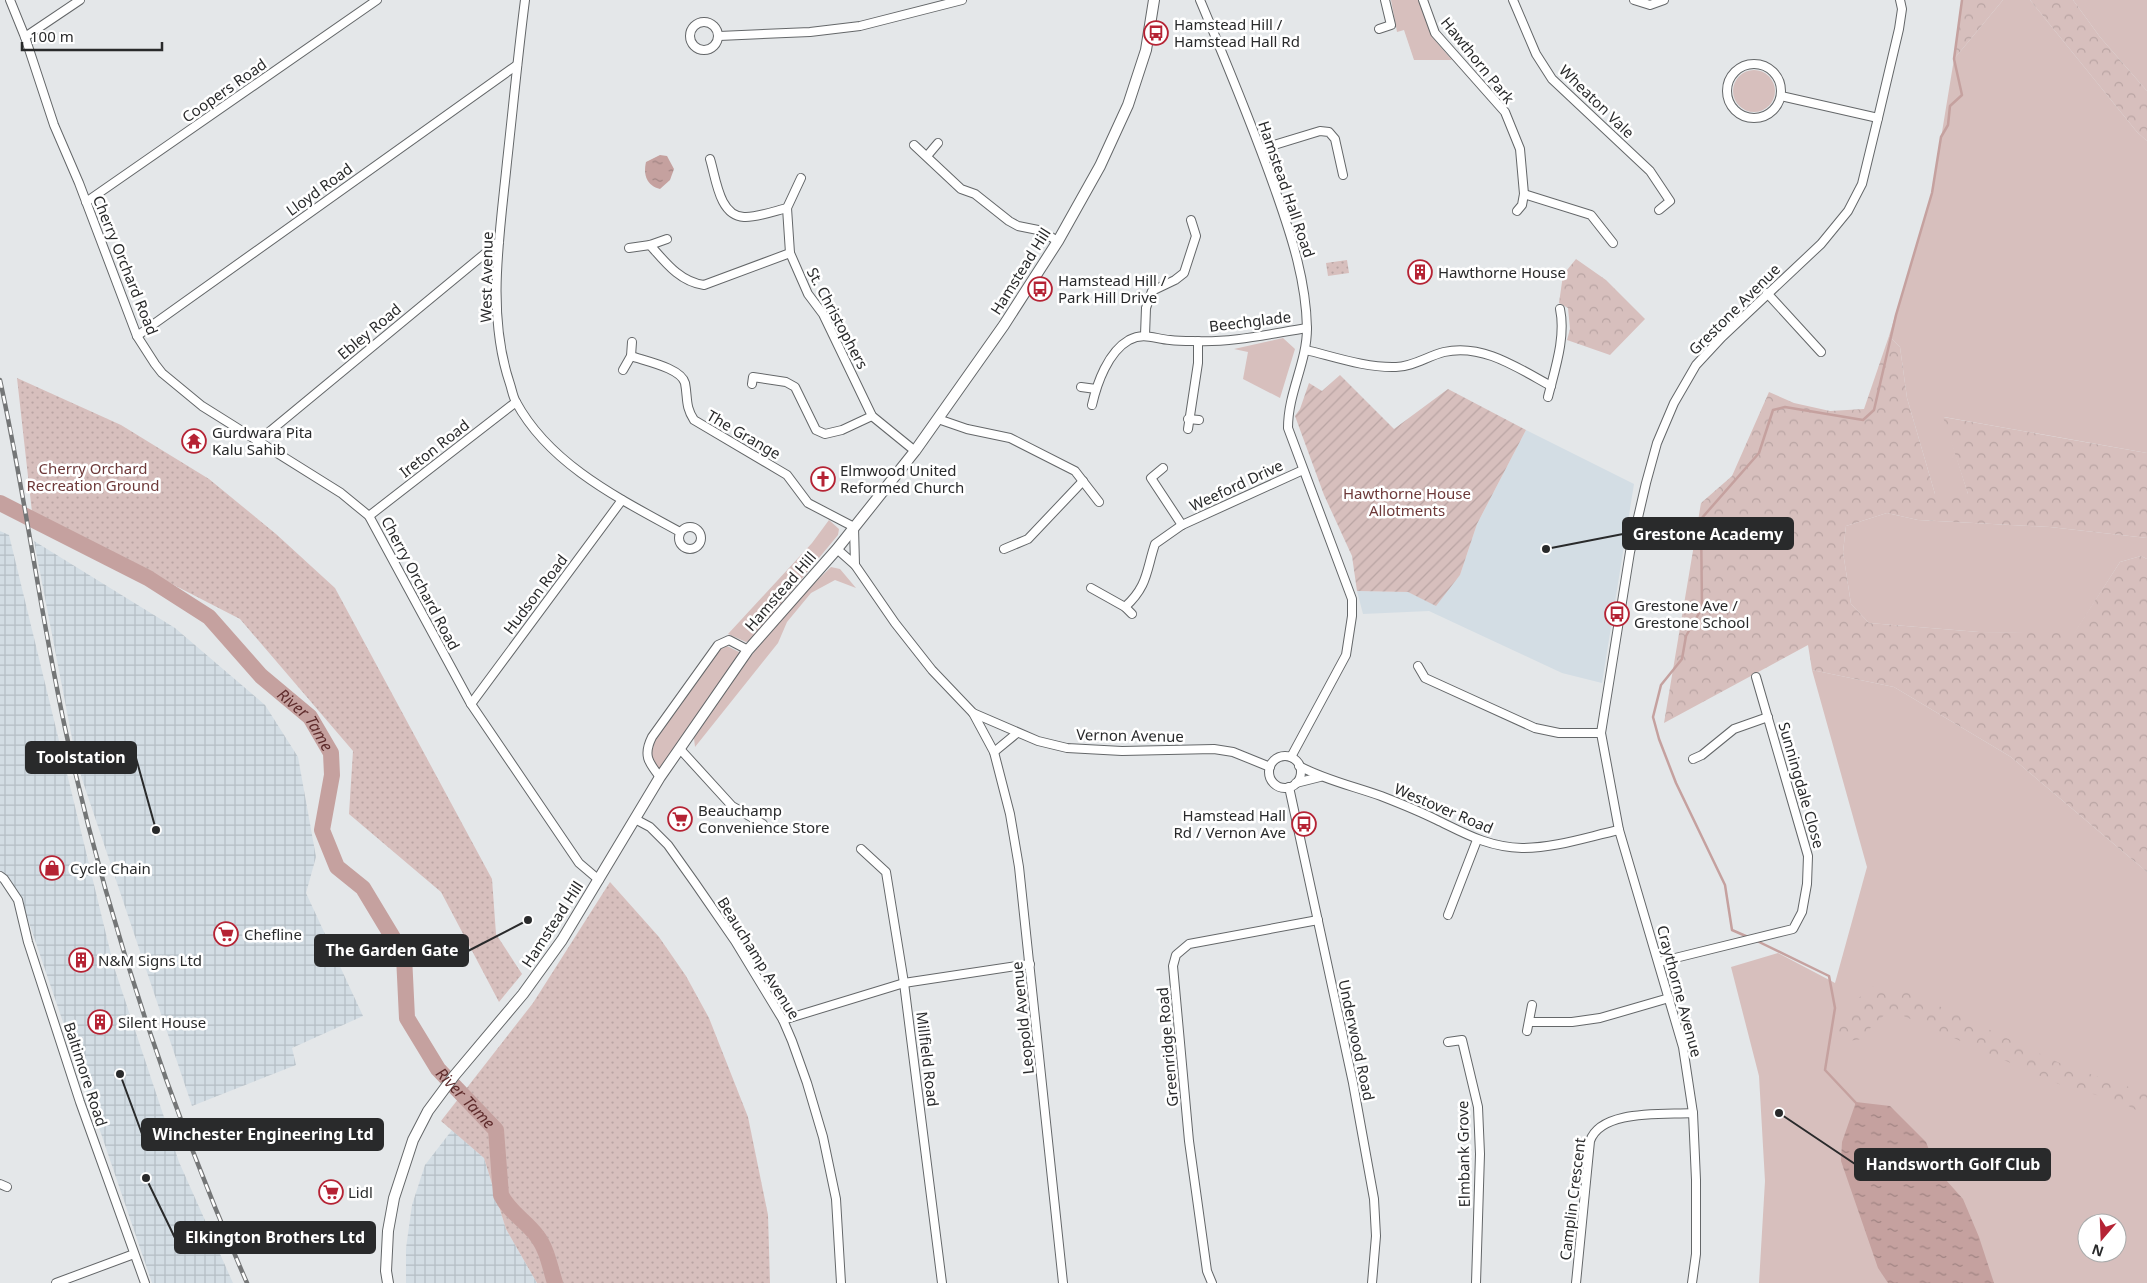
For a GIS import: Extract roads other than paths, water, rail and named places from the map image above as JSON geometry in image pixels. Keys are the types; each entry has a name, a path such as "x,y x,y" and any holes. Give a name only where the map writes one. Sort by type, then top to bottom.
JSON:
{"main road":[{"name":"Hamstead Hill","path":"388,1283 386,1271 388,1231 394,1198 413,1140 428,1111 454,1076 523,994 562,940 660,777 748,650 837,549 915,451 1004,325 1058,241 1100,166 1128,104 1146,50 1154,0"}],"street":[{"name":"Cherry Orchard Road","path":"10,0 25,37 54,125 138,336 162,373 202,406 341,493 369,516 471,704 579,864 599,880"},
{"path":"25,37 80,0"},
{"name":"Coopers Road","path":"86,202 377,0"},
{"name":"West Avenue","path":"525,0 499,242 497,317 504,367 516,402 537,433 571,466 622,500 680,532"},
{"path":"719,36 810,32 860,26 962,0"},
{"name":"Hamstead Hall Road","path":"1200,0 1261,149 1295,249 1304,296 1307,328 1306,350 1290,398 1288,428 1352,599 1352,616 1346,655 1291,757"},
{"path":"1379,29 1391,25 1386,0"},
{"name":"Hawthorn Park","path":"1423,0 1435,33 1504,112 1520,149 1524,194 1522,205 1517,211"},
{"name":"Wheaton Vale","path":"1512,0 1536,54 1552,79 1637,159 1655,179 1670,201 1659,210"},
{"path":"1634,0 1650,5 1664,0"},
{"name":"Grestone Avenue","path":"1619,830 1601,734 1630,552 1657,443 1674,403 1696,365 1722,337 1821,244 1848,211 1862,184 1898,29 1902,9 1900,0"},
{"path":"1751,64 1758,64 1775,74 1781,86 1781,96 1777,105 1768,114 1755,118 1748,117 1736,110 1732,105 1729,99 1728,86 1730,79 1739,69 1751,64"},
{"name":"Lloyd Road","path":"138,336 517,65"},
{"path":"1781,96 1878,118"},
{"path":"1261,149 1320,131 1329,132 1335,139 1343,174"},
{"path":"928,156 938,143"},
{"path":"914,145 928,156 961,189 975,194 1009,221 1018,226 1038,230 1058,241"},
{"path":"710,159 724,204 730,213 744,217 787,208"},
{"name":"St. Christophers","path":"801,178 787,208 790,254 808,294 823,314 872,416 915,451"},
{"path":"1524,194 1591,215 1613,243"},
{"path":"1092,405 1096,389 1117,350 1130,340 1145,335 1146,308 1152,291 1175,280 1184,273 1196,236 1192,220"},
{"path":"629,248 650,245 667,239"},
{"name":"Ebley Road","path":"257,442 499,242"},
{"path":"650,245 670,268 683,278 696,284 704,285 790,254"},
{"path":"1768,293 1821,352"},
{"path":"1548,397 1561,337 1562,320 1560,309"},
{"name":"Beechglade","path":"1145,335 1169,340 1230,340 1307,328"},
{"name":"Beechglade","path":"1188,429 1198,363 1198,341"},
{"path":"623,370 631,356 632,342"},
{"path":"1306,350 1358,363 1399,368 1436,354 1454,350 1471,350 1510,364 1551,386"},
{"name":"The Grange","path":"631,356 676,371 684,381 686,408 694,420 788,475 808,503 854,528"},
{"path":"752,384 753,377 786,382 795,388 816,430 825,434 842,430 872,416"},
{"path":"1081,387 1096,389"},
{"name":"Ireton Road","path":"369,516 516,402"},
{"path":"938,419 967,429 1010,438 1075,471 1099,502"},
{"path":"1188,419 1199,420"},
{"name":"Weeford Drive","path":"1163,468 1151,478 1182,525"},
{"name":"Weeford Drive","path":"1124,607 1135,598 1148,574 1155,544 1182,525 1303,470"},
{"path":"1004,549 1028,538 1083,481"},
{"name":"Hudson Road","path":"471,704 622,500"},
{"path":"854,528 855,565"},
{"name":"Vernon Avenue","path":"837,549 855,565 895,623 932,670 973,713 1017,733 1067,748 1122,751 1214,749 1233,752 1270,767"},
{"path":"1091,588 1124,607 1132,614"},
{"name":"Hamstead Hill","path":"660,777 648,758 647,748 652,737 718,645 729,640 748,650"},
{"path":"1418,666 1425,678 1535,728 1559,733 1601,734"},
{"name":"Sunningdale Close","path":"1658,962 1793,929 1802,912 1807,884 1808,856 1756,677"},
{"name":"Leopold Avenue","path":"973,713 994,752 1010,814 1019,867 1063,1283"},
{"name":"Sunningdale Close","path":"1693,759 1702,755 1734,729 1768,717"},
{"path":"994,752 1017,733"},
{"path":"680,749 732,806 763,824"},
{"path":"1293,785 1300,774 1299,766 1291,757 1279,757 1272,762 1270,767 1271,780 1279,786 1293,785 1320,777"},
{"name":"Westover Road","path":"1299,766 1320,777 1381,796 1435,819 1477,840 1520,848 1546,847 1619,830"},
{"name":"Underwood Road","path":"1293,785 1294,805 1353,1083 1374,1199 1376,1236 1372,1283"},
{"name":"Underwood Road","path":"1279,786 1294,805"},
{"name":"Beauchamp Avenue","path":"635,819 650,827 668,845 735,941 783,1020 807,1083 823,1137 836,1199 840,1283"},
{"name":"Craythorne Avenue","path":"1619,830 1683,1047 1693,1113 1696,1180 1696,1254 1692,1283"},
{"path":"1448,916 1477,840"},
{"name":"Millfield Road","path":"861,849 886,872 904,983 942,1283"},
{"name":"Baltimore Road","path":"0,876 18,900 28,942 80,1102 145,1283"},
{"name":"Greenridge Road","path":"1212,1283 1207,1271 1189,1141 1173,966 1176,955 1189,944 1318,920"},
{"path":"783,1020 904,983 1030,964"},
{"path":"1529,1022 1572,1022 1600,1018 1669,998"},
{"path":"1527,1031 1532,1005"},
{"name":"Elmbank Grove","path":"1448,1042 1462,1040 1478,1107 1480,1154 1476,1283"},
{"name":"Camplin Crescent","path":"1576,1283 1590,1141 1593,1132 1617,1117 1693,1113"},
{"path":"56,1283 134,1254"}],"water":[{"path":"660,155 667,156 674,169 670,180 660,189 649,183 645,171 646,162"},
{"path":"1856,1102 1890,1106 1926,1142 1937,1170 1963,1199 1979,1237 1994,1283 1888,1283 1878,1268 1841,1161 1842,1142"}],"waterway":[{"path":"1748,937 1732,930 1725,885 1676,783 1659,739 1653,717 1661,685 1682,659 1686,636 1702,608 1701,519 1759,453 1773,410 1785,407 1863,420 1874,410 1896,315 1932,193 1941,137 1948,125 1950,106 1962,95 1954,59 1962,0"},
{"name":"River Tame","path":"0,503 148,578 209,617 261,676 310,717 331,753 332,775 322,830 337,867 363,888 404,956 407,1018 438,1069 496,1130 501,1195 508,1206 533,1231 540,1241 548,1258 555,1283"},
{"path":"1755,940 1829,976 1835,1008 1825,1070 1857,1104"}],"railway":[{"path":"0,380 67,737 102,877 122,946 167,1082 192,1150 247,1283"}],"place":[{"name":"Hamstead Hill / Hamstead Hall Rd","path":"1156,33"},
{"name":"Hawthorne House","path":"1420,272"},
{"name":"Hamstead Hill / Park Hill Drive","path":"1040,289"},
{"name":"Gurdwara Pita Kalu Sahib","path":"194,441"},
{"name":"Elmwood United Reformed Church","path":"823,479"},
{"name":"Grestone Academy","path":"1546,549"},
{"name":"Grestone Ave / Grestone School","path":"1617,614"},
{"name":"Beauchamp Convenience Store","path":"680,819"},
{"name":"Hamstead Hall Rd / Vernon Ave","path":"1304,824"},
{"name":"Toolstation","path":"156,830"},
{"name":"Cycle Chain","path":"52,868"},
{"name":"The Garden Gate","path":"528,920"},
{"name":"Chefline","path":"226,934"},
{"name":"N&M Signs Ltd","path":"81,960"},
{"name":"Silent House","path":"100,1022"},
{"name":"Winchester Engineering Ltd","path":"120,1074"},
{"name":"Handsworth Golf Club","path":"1779,1113"},
{"name":"Elkington Brothers Ltd","path":"146,1178"},
{"name":"Lidl","path":"331,1192"}],"park label":[{"name":"Cherry Orchard Recreation Ground","path":"93,476"},
{"name":"Hawthorne House Allotments","path":"1407,502"}]}
